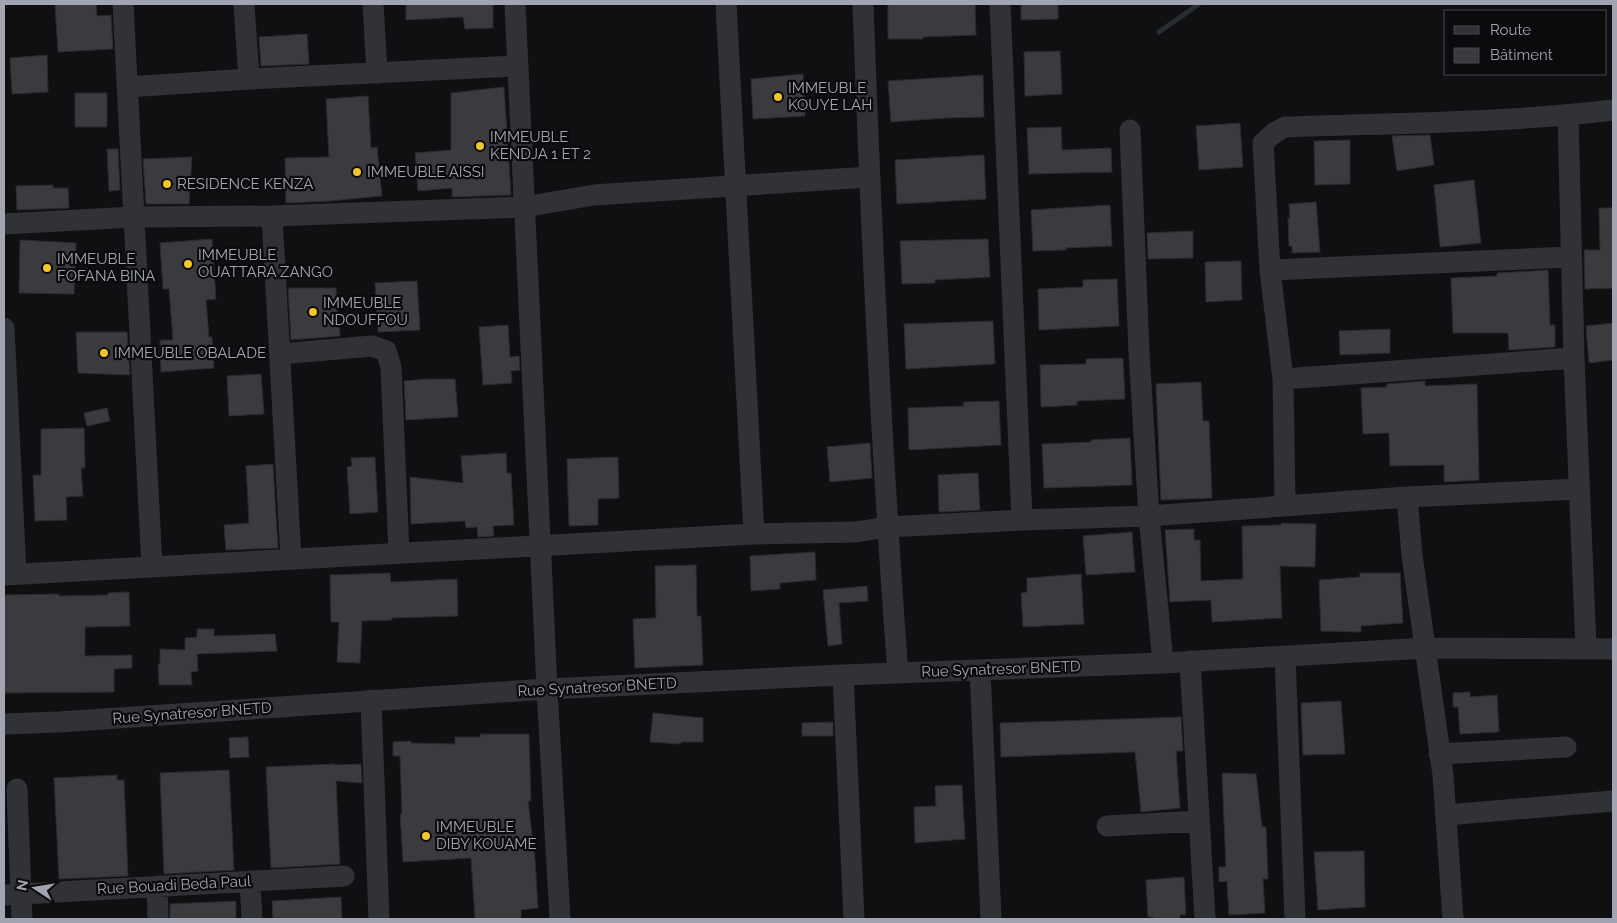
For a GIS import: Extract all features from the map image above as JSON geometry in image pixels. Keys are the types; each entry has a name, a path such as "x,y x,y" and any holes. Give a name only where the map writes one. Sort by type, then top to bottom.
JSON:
{"street":[{"path":"123,4 152,567"},
{"path":"244,4 249,78"},
{"path":"373,4 377,73"},
{"path":"515,4 542,546 547,689 560,919"},
{"path":"726,4 754,534"},
{"path":"863,4 869,177 887,527 898,673"},
{"path":"1000,4 1022,520"},
{"path":"127,87 249,78 517,66"},
{"path":"1285,505 1283,380 1270,270 1264,143 1274,133 1285,127 1568,116 1613,110"},
{"path":"1568,116 1574,358 1586,648"},
{"path":"1130,130 1138,352 1149,516 1163,663"},
{"path":"4,224 134,217 272,216 524,207 594,195 736,184 869,177"},
{"path":"272,216 291,559"},
{"path":"1270,270 1571,257"},
{"path":"4,328 10,575 754,534 856,532 887,527 1022,520 1149,516 1407,497 1579,489"},
{"path":"280,354 372,346 386,351 391,367 399,553"},
{"path":"1283,380 1574,358"},
{"path":"1407,497 1412,555 1443,775 1453,919"},
{"name":"Rue Synatresor BNETD","path":"4,724 547,689 843,675 1163,663 1426,648 1613,649"},
{"path":"1286,656 1295,919"},
{"path":"1190,661 1205,919"},
{"path":"980,670 991,919"},
{"path":"843,675 854,919"},
{"path":"371,700 379,919"},
{"path":"1439,754 1566,747"},
{"path":"17,789 13,895 22,919"},
{"path":"1446,815 1613,801"},
{"path":"1107,826 1199,821"},
{"name":"Rue Bouadi Beda Paul","path":"13,895 344,876"},
{"path":"250,881 252,919"},
{"path":"157,886 158,919"}],"building":[{"path":"55,4 96,4 97,16 111,15 113,49 58,52"},
{"path":"406,4 493,4 493,28 465,29 463,17 406,20"},
{"path":"888,4 975,4 976,35 923,37 923,39 888,39"},
{"path":"1021,4 1058,4 1058,19 1021,20"},
{"path":"307,34 309,64 261,66 259,37"},
{"path":"1060,51 1062,94 1025,96 1024,52"},
{"path":"47,55 48,92 12,94 10,58"},
{"name":"IMMEUBLE KOUYE LAH","path":"803,74 805,116 753,119 751,79"},
{"path":"983,75 984,117 891,122 888,81"},
{"name":"IMMEUBLE KENDJA 1 ET 2","path":"504,87 511,195 452,197 452,188 418,191 415,153 451,150 451,93"},
{"path":"75,93 107,93 107,127 75,127"},
{"path":"368,96 371,148 377,147 382,196 286,203 285,158 329,157 326,99"},
{"path":"1240,123 1243,167 1199,170 1196,126"},
{"path":"1061,127 1062,150 1111,148 1112,172 1029,174 1027,128"},
{"path":"1430,135 1434,165 1397,171 1392,136"},
{"path":"1350,140 1350,184 1315,185 1314,141"},
{"path":"107,149 118,149 120,190 109,191"},
{"path":"984,155 986,199 897,204 895,160"},
{"name":"RESIDENCE KENZA","path":"192,157 189,204 146,204 143,159"},
{"path":"1474,180 1481,243 1440,247 1434,185"},
{"path":"53,185 53,188 68,188 69,208 17,210 16,186"},
{"path":"1316,202 1320,252 1292,253 1292,246 1289,246 1289,204"},
{"path":"1110,205 1112,246 1033,251 1031,210"},
{"path":"1599,208 1613,208 1613,288 1585,289 1584,250 1600,250"},
{"path":"1193,231 1193,258 1148,259 1147,233"},
{"path":"212,239 216,299 206,300 209,337 212,337 214,368 161,372 160,340 173,340 169,289 163,289 160,243"},
{"path":"988,239 990,277 935,280 935,283 902,284 900,241"},
{"name":"IMMEUBLE FOFANA BINA","path":"20,240 76,243 74,294 19,293"},
{"path":"1241,261 1242,300 1206,302 1205,262"},
{"path":"1548,270 1550,325 1555,325 1555,347 1509,350 1508,333 1453,333 1451,278 1497,276 1497,273"},
{"path":"1117,279 1119,326 1039,330 1038,289 1083,287 1083,280"},
{"path":"417,281 420,330 378,332 375,283"},
{"name":"IMMEUBLE NDOUFFOU","path":"288,288 336,288 340,336 291,340"},
{"path":"993,321 995,364 906,369 904,324"},
{"path":"1613,323 1613,360 1589,363 1586,326"},
{"path":"508,325 510,357 519,356 520,370 511,371 512,383 483,385 479,327"},
{"path":"1390,329 1390,353 1340,355 1339,331"},
{"name":"IMMEUBLE OBALADE","path":"76,332 127,332 130,375 78,373"},
{"path":"1123,358 1125,399 1077,401 1077,405 1041,407 1040,365 1086,364 1086,359"},
{"path":"261,374 264,414 229,416 227,376"},
{"path":"455,379 458,417 406,420 404,381"},
{"path":"1425,381 1425,386 1477,384 1479,480 1444,482 1444,465 1390,466 1389,433 1363,434 1361,388 1387,387 1387,384"},
{"path":"1201,382 1203,421 1209,421 1212,498 1161,500 1156,384"},
{"path":"999,401 1001,445 909,450 908,408 964,406 963,402"},
{"path":"107,408 110,421 87,426 84,413"},
{"path":"84,428 85,468 81,468 83,496 66,497 67,520 35,521 33,475 41,475 41,429"},
{"path":"1130,438 1132,485 1044,488 1042,444"},
{"path":"870,443 872,478 830,482 827,447"},
{"path":"506,453 507,473 511,473 514,525 493,526 494,536 478,537 477,527 466,528 465,521 411,524 410,477 463,483 461,456"},
{"path":"375,457 378,512 350,514 347,467 352,466 351,458"},
{"path":"618,457 619,498 598,499 598,525 569,526 567,459"},
{"path":"273,464 278,548 226,550 224,525 249,523 246,466"},
{"path":"978,473 980,510 939,512 938,475"},
{"path":"1281,523 1316,524 1315,567 1280,566 1282,618 1212,622 1211,600 1170,602 1165,530 1194,529 1194,540 1200,540 1201,581 1243,579 1242,526 1281,525"},
{"path":"1132,532 1135,572 1086,575 1083,536"},
{"path":"815,552 816,580 780,583 780,589 751,591 750,556"},
{"path":"696,565 697,616 701,616 703,665 635,668 633,619 656,618 655,566"},
{"path":"390,573 391,582 457,579 458,616 362,621 360,663 337,662 339,622 331,622 330,575"},
{"path":"1360,573 1400,573 1403,623 1361,626 1361,632 1321,631 1319,580 1360,577"},
{"path":"1081,574 1084,624 1023,627 1021,593 1027,592 1027,578"},
{"path":"867,586 868,601 839,603 842,644 828,646 823,590"},
{"path":"129,592 130,626 85,627 85,656 132,655 132,668 114,669 114,692 4,693 4,595 108,595 108,593"},
{"path":"197,629 214,629 214,636 275,634 277,651 197,654 198,671 191,672 192,685 159,685 158,664 160,664 160,649 185,650 185,638 197,637"},
{"path":"1470,692 1470,697 1497,695 1499,732 1460,734 1458,707 1453,707 1453,693"},
{"path":"1341,701 1345,754 1303,755 1301,703"},
{"path":"653,713 703,718 703,742 681,742 680,744 650,742"},
{"path":"1181,717 1183,751 1176,751 1180,808 1141,812 1135,752 1001,757 1000,723"},
{"path":"833,722 833,736 802,736 802,723"},
{"path":"480,734 529,734 531,801 528,801 535,859 538,908 521,910 521,919 475,919 471,858 403,862 400,814 402,814 400,756 393,756 393,742 411,741 411,743 455,744 455,737 480,737"},
{"path":"248,737 249,757 230,758 229,738"},
{"path":"361,764 362,783 336,781 340,864 271,868 266,767"},
{"path":"229,770 234,870 164,874 160,773"},
{"path":"1222,773 1256,774 1262,827 1266,827 1268,879 1263,879 1265,913 1229,915 1227,881 1219,882 1219,867 1226,867"},
{"path":"117,775 117,780 124,780 128,876 59,879 54,778"},
{"path":"962,785 965,839 915,843 914,807 936,806 935,786"},
{"path":"1364,851 1365,907 1318,910 1314,852"},
{"path":"1184,877 1186,915 1180,915 1180,919 1153,919 1153,917 1148,917 1146,880"},
{"path":"341,897 342,919 273,919 272,901"},
{"path":"236,901 236,919 170,919 170,904"}],"waterway":[{"path":"1159,32 1199,4"}],"place":[{"name":"IMMEUBLE KOUYE LAH","path":"778,97"},
{"name":"IMMEUBLE KENDJA 1 ET 2","path":"480,146"},
{"name":"IMMEUBLE AISSI","path":"357,172"},
{"name":"RESIDENCE KENZA","path":"167,184"},
{"name":"IMMEUBLE OUATTARA ZANGO","path":"188,264"},
{"name":"IMMEUBLE FOFANA BINA","path":"47,268"},
{"name":"IMMEUBLE NDOUFFOU","path":"313,312"},
{"name":"IMMEUBLE OBALADE","path":"104,353"},
{"name":"IMMEUBLE DIBY KOUAME","path":"426,836"}]}
